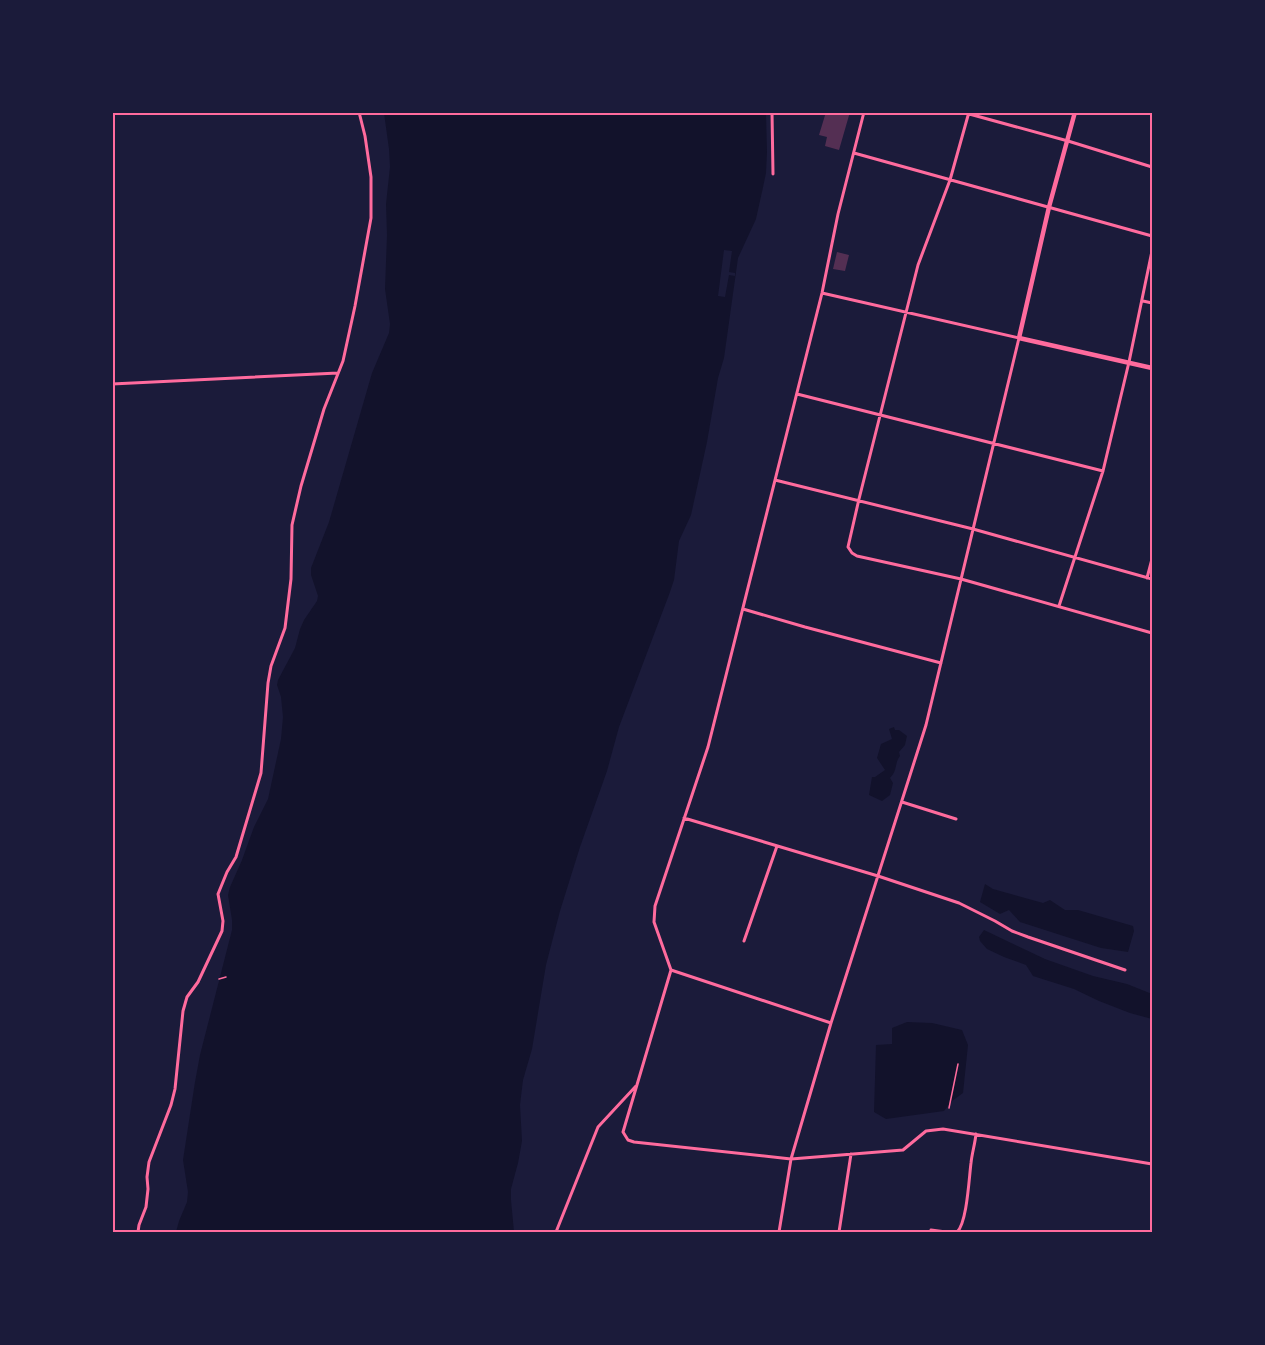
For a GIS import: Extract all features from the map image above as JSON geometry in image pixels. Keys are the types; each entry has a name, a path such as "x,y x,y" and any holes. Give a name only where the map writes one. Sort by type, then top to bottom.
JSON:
{"main road":[{"path":"1076,112 1049,207 1018,338 1152,368"}],"street":[{"path":"138,1233 146,1207 149,1162 175,1089 183,1011 187,997 198,982 222,931 223,921 218,894 226,872 236,857 261,773 268,683 275,651 285,628 291,579 292,525 324,409 343,361 355,306 371,218 371,177 359,112"},
{"path":"772,112 772,174"},
{"path":"864,112 838,214 822,293 708,747 655,906 654,922 671,970 624,1125 624,1137 634,1142 791,1159 903,1150 927,1131 943,1129 1152,1164"},
{"path":"962,112 1152,167"},
{"path":"968,113 950,180 918,265 848,547 857,556 961,579 1152,633"},
{"path":"854,153 1152,236"},
{"path":"1059,607 1102,471 1129,362 1152,251"},
{"path":"779,1233 791,1159 831,1023 926,725 1018,338 822,293"},
{"path":"1142,301 1152,303"},
{"path":"112,384 338,373"},
{"path":"797,394 1102,471"},
{"path":"775,480 859,499 1152,579"},
{"path":"1147,578 1152,559"},
{"path":"743,609 941,663"},
{"path":"902,801 956,819"},
{"path":"684,818 878,876 959,903 1012,931 1125,970"},
{"path":"744,941 777,846"},
{"path":"671,970 831,1023"},
{"path":"556,1233 598,1126 637,1086"},
{"path":"957,1233 964,1214 976,1134"},
{"path":"838,1233 851,1154"},
{"path":"931,1230 946,1233"}],"path":[{"path":"219,979 226,977"},
{"path":"949,1108 958,1064"}],"shaded area":[{"path":"384,113 766,113 766,173 756,219 738,258 724,358 691,515 679,541 674,580 619,727 607,771 560,911 546,965 520,1105 522,1141 511,1189 514,1232 176,1232 187,1202 188,1192 183,1160 200,1055 232,930 228,895 254,827 268,799 281,739 283,717 278,680 295,648 304,620 317,601 318,596 311,568 329,522 372,373 389,333 390,324 385,289 386,204 390,167"},
{"path":"894,727 895,730 907,736 890,778 893,783 890,795 882,801 869,795 872,777 885,770 877,758 881,744 892,739 889,729"},
{"path":"985,884 993,889 1043,903 1050,900 1065,910 1078,910 1133,926 1134,931 1128,952 1101,948 1020,922 1009,910 1000,914 980,902"},
{"path":"984,930 1045,959 1152,994 1152,1019 1130,1013 1074,989 1033,976 1026,965 987,949 979,937"},
{"path":"907,1022 932,1023 962,1030 968,1045 963,1093 944,1111 886,1119 874,1112 876,1045 892,1044 892,1028"}],"pier":[{"path":"724,250 732,251 729,272 735,273 735,276 729,275 725,297 718,296"}],"building":[{"path":"826,112 850,112 839,150 825,146 827,137 819,135"},
{"path":"837,252 849,255 845,271 833,269"}]}
